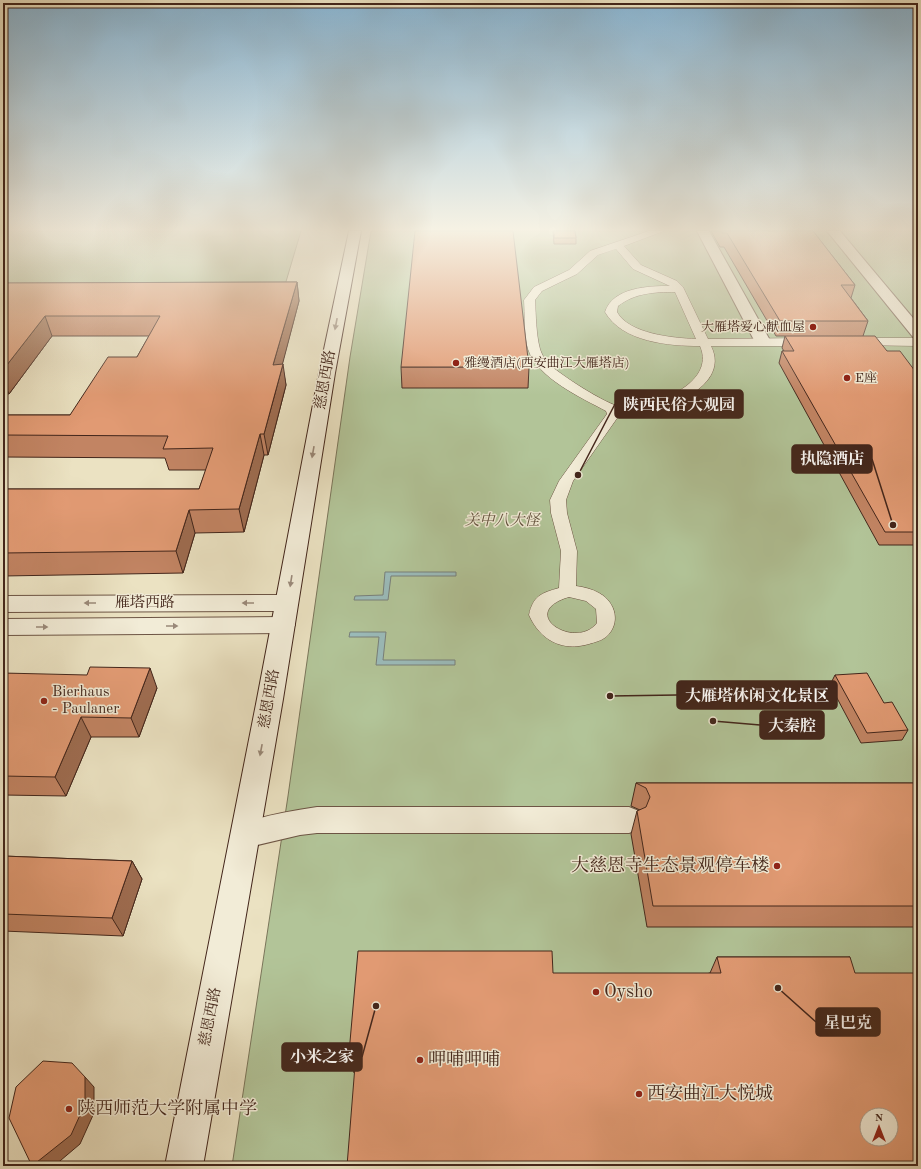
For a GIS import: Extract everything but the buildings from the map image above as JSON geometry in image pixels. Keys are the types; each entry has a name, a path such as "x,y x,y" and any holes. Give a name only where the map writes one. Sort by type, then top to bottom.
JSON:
{"street":[{"name":"慈恩西路","path":"184,1166 285,614 327,373 344,286"},
{"path":"545,286 538,289 529,300 528,306 534,348 542,364 567,384 611,412 618,413 659,404 674,398 693,387 706,374 710,363 709,353 679,289 676,286"},
{"path":"732,286 762,342"},
{"path":"877,286 918,334"},
{"path":"679,289 653,290 631,294 615,303 612,308 612,314 620,324 637,333 660,339 704,342 818,342"},
{"path":"849,342 918,342"},
{"path":"567,591 569,551 558,512 558,500 566,482 611,412"},
{"name":"雁塔西路","path":"3,604 285,614"},
{"name":"雁塔西路","path":"3,627 285,614"},
{"path":"245,835 300,822 317,820 629,820"}],"green space":[{"path":"3,286 129,286 3,286"},
{"name":"关中八大怪","path":"362,286 918,286 918,1166 232,1166 288,796 350,357"}],"water":[{"path":"385,572 456,572 456,576 391,576 388,600 354,600 355,596 383,595"},
{"path":"350,632 386,632 383,660 455,660 455,665 376,665 379,637 349,637"}],"place":[{"name":"大雁塔爱心献血屋","path":"813,327"},
{"name":"雅缦酒店(西安曲江大雁塔店)","path":"456,363"},
{"name":"E座","path":"847,378"},
{"name":"陕西民俗大观园","path":"578,475"},
{"name":"执隐酒店","path":"893,525"},
{"name":"大雁塔休闲文化景区","path":"610,696"},
{"name":"Bierhaus - Paulaner","path":"44,701"},
{"name":"大秦腔","path":"713,721"},
{"name":"大慈恩寺生态景观停车楼","path":"777,866"},
{"name":"星巴克","path":"778,988"},
{"name":"Oysho","path":"596,992"},
{"name":"小米之家","path":"376,1006"},
{"name":"呷哺呷哺","path":"420,1060"},
{"name":"西安曲江大悦城","path":"639,1094"},
{"name":"陕西师范大学附属中学","path":"69,1109"}]}
